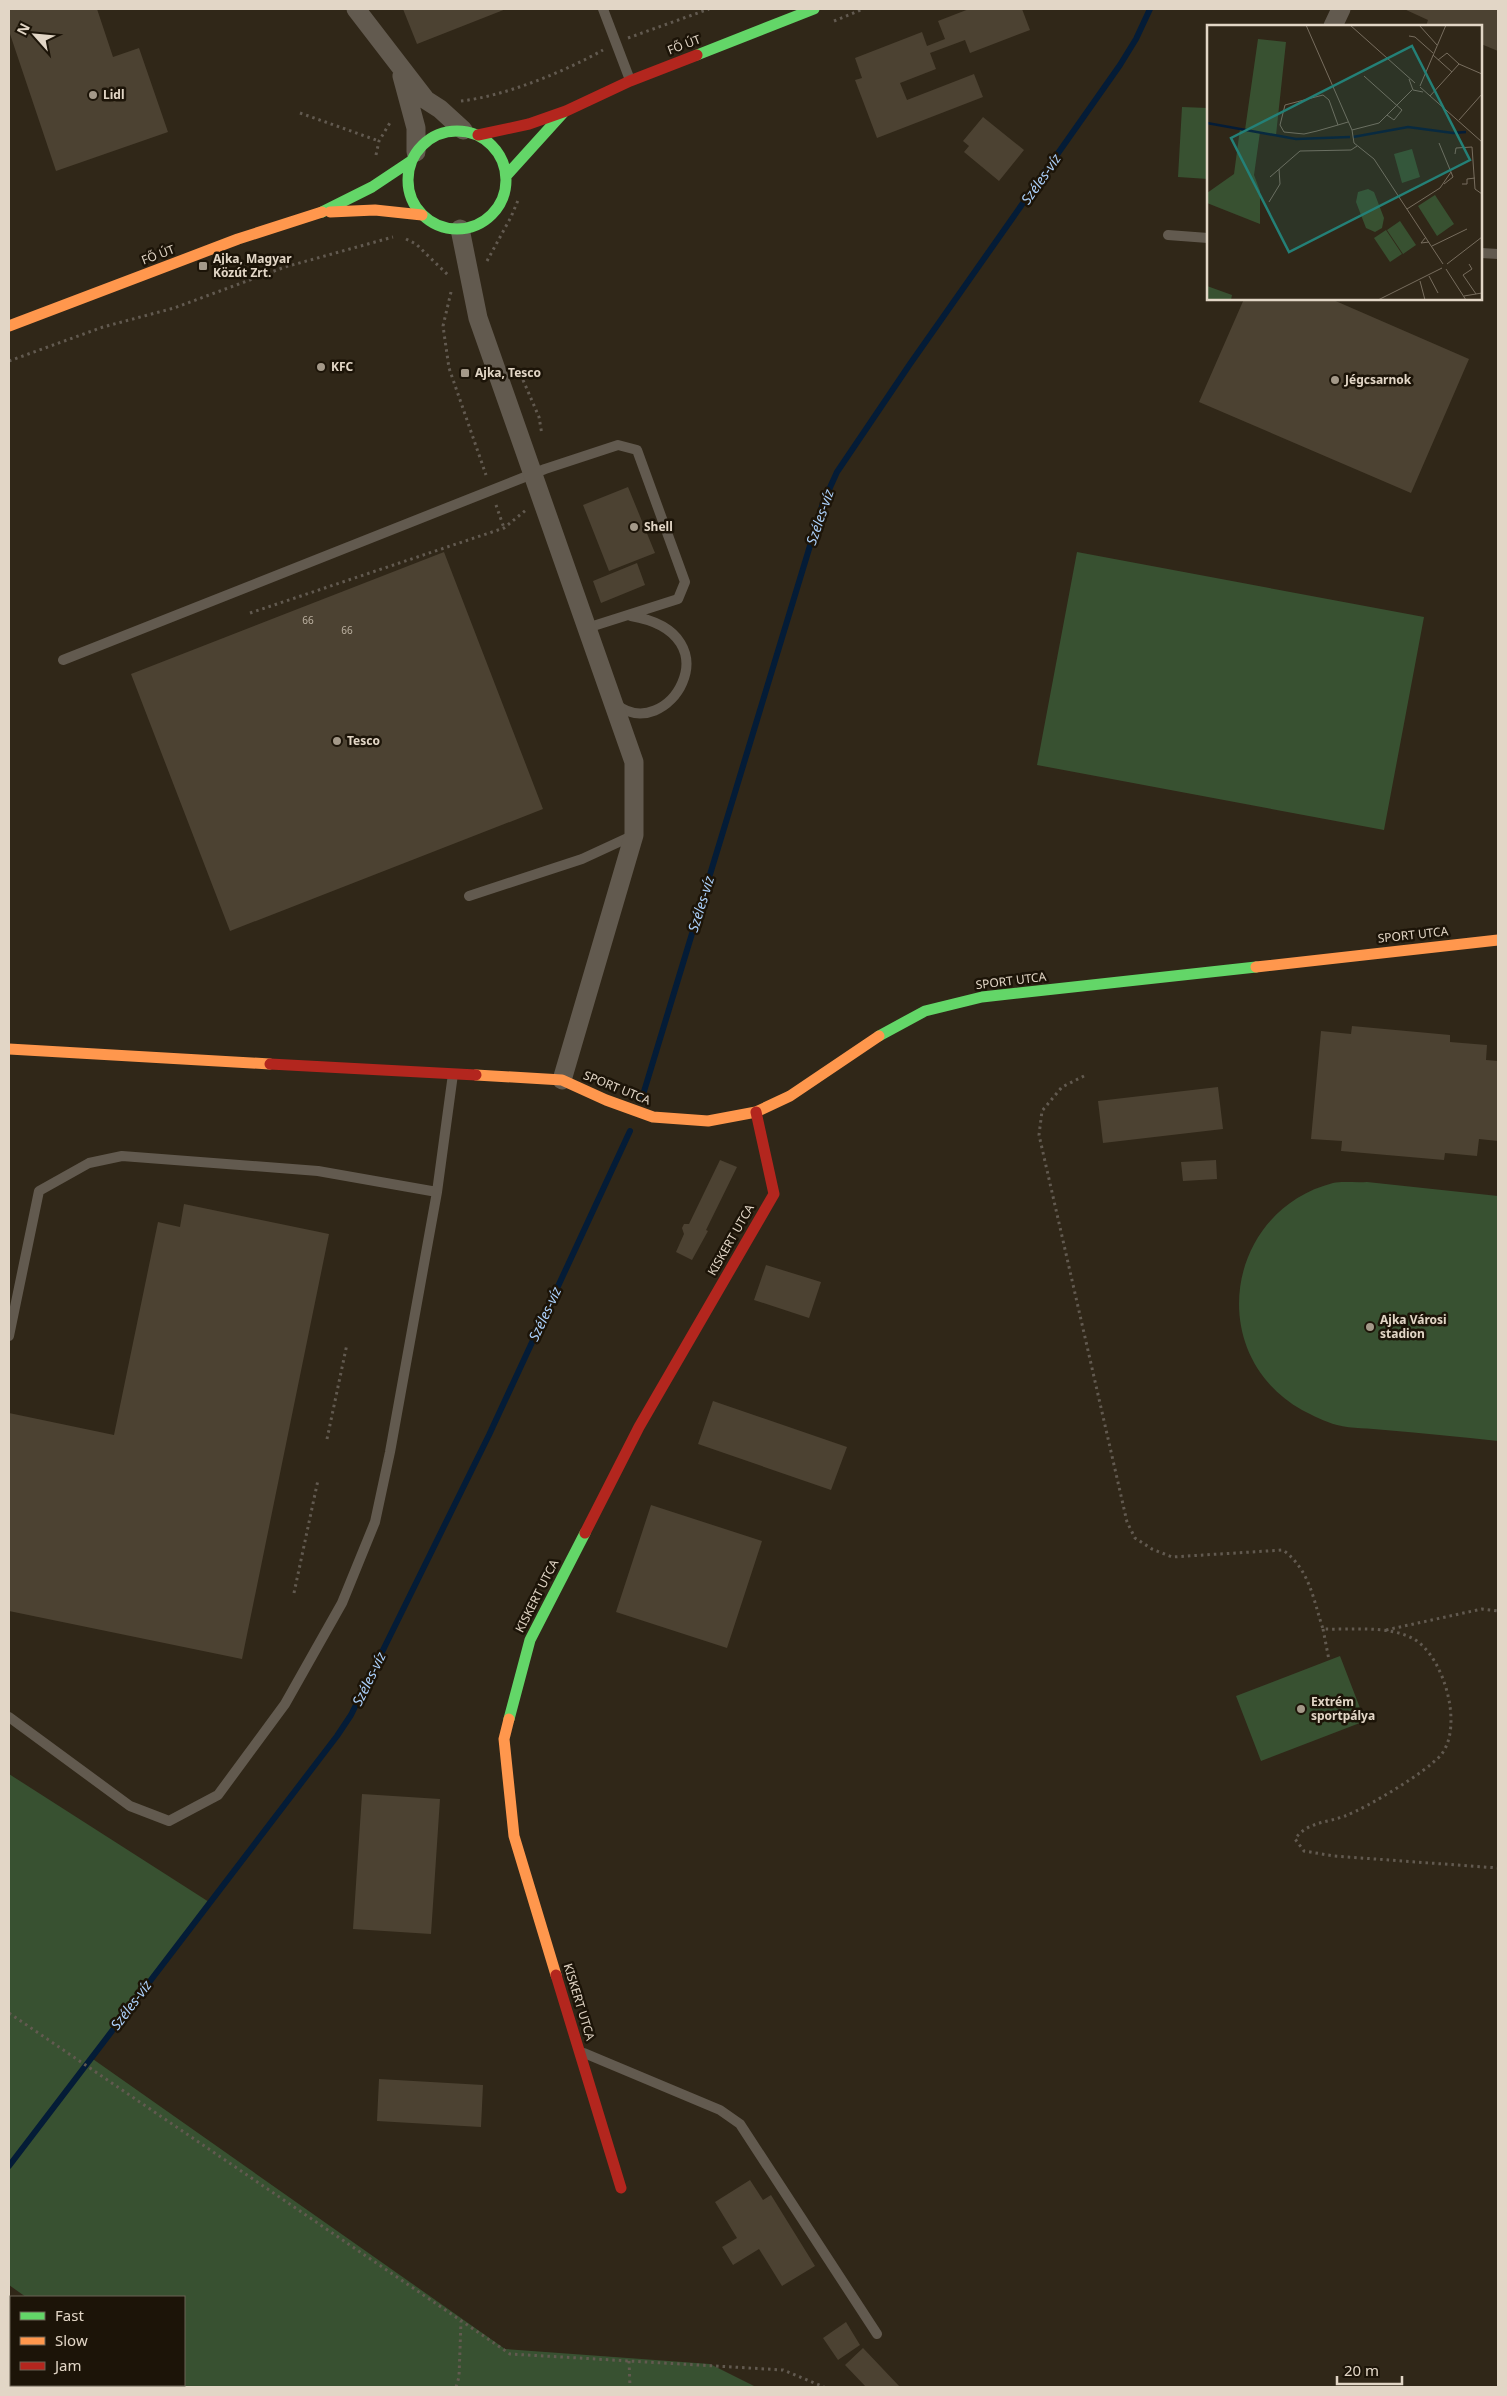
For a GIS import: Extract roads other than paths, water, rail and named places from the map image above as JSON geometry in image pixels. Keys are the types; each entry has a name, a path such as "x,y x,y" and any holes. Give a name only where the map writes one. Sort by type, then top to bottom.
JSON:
{"street":[{"path":"356,9 426,100 498,152 506,176 502,199 496,209 486,219 474,226 460,229 439,226 422,215 409,195 408,172 413,156 416,128 399,67"},
{"name":"FŐ ÚT","path":"470,133 529,124 566,111 630,81 814,9"},
{"path":"1333,25 1340,9"},
{"name":"FŐ ÚT","path":"506,176 566,111"},
{"path":"413,156 432,137 452,130 470,133"},
{"name":"FŐ ÚT","path":"9,326 238,239 318,213 372,187 413,156"},
{"name":"FŐ ÚT","path":"318,213 374,210 422,215"},
{"path":"9,1049 562,1080 634,835 634,762 478,318 460,229"},
{"name":"SPORT UTCA","path":"562,1080 606,1100 653,1117 708,1121 756,1112 790,1096 865,1044 925,1011 982,998 1498,940"},
{"name":"KISKERT UTCA","path":"621,2188 514,1836 504,1739 530,1640 639,1427 774,1194 756,1112"}],"lane":[{"path":"603,9 630,81"},
{"path":"1168,235 1207,238"},
{"path":"1482,253 1498,254"},
{"path":"63,660 464,503 533,474 618,445 637,450 685,582 678,599 587,628"},
{"path":"613,702 624,711 641,713 664,708 677,693 685,678 686,656 678,637 663,625 628,616"},
{"path":"469,896 582,859 634,835"},
{"path":"9,1717 130,1806 169,1821 218,1795 290,1696 342,1603 375,1522 390,1452 437,1192 453,1073"},
{"path":"9,1336 39,1191 88,1163 122,1156 318,1171 437,1192"},
{"path":"579,2050 720,2110 740,2124 877,2334"}],"waterway":[{"name":"Széles-víz","path":"642,1098 823,503 837,472 910,364 1120,65 1136,39 1150,9"},
{"name":"Széles-víz","path":"9,2166 337,1736 351,1715 489,1435 630,1131"}],"place":[{"name":"Lidl","path":"93,95"},
{"name":"Ajka, Magyar Közút Zrt.","path":"203,266"},
{"name":"KFC","path":"321,367"},
{"name":"Ajka, Tesco","path":"465,373"},
{"name":"Jégcsarnok","path":"1335,380"},
{"name":"Shell","path":"634,527"},
{"name":"Tesco","path":"337,741"},
{"name":"Ajka Városi stadion","path":"1370,1327"},
{"name":"Extrém sportpálya","path":"1301,1709"}]}
